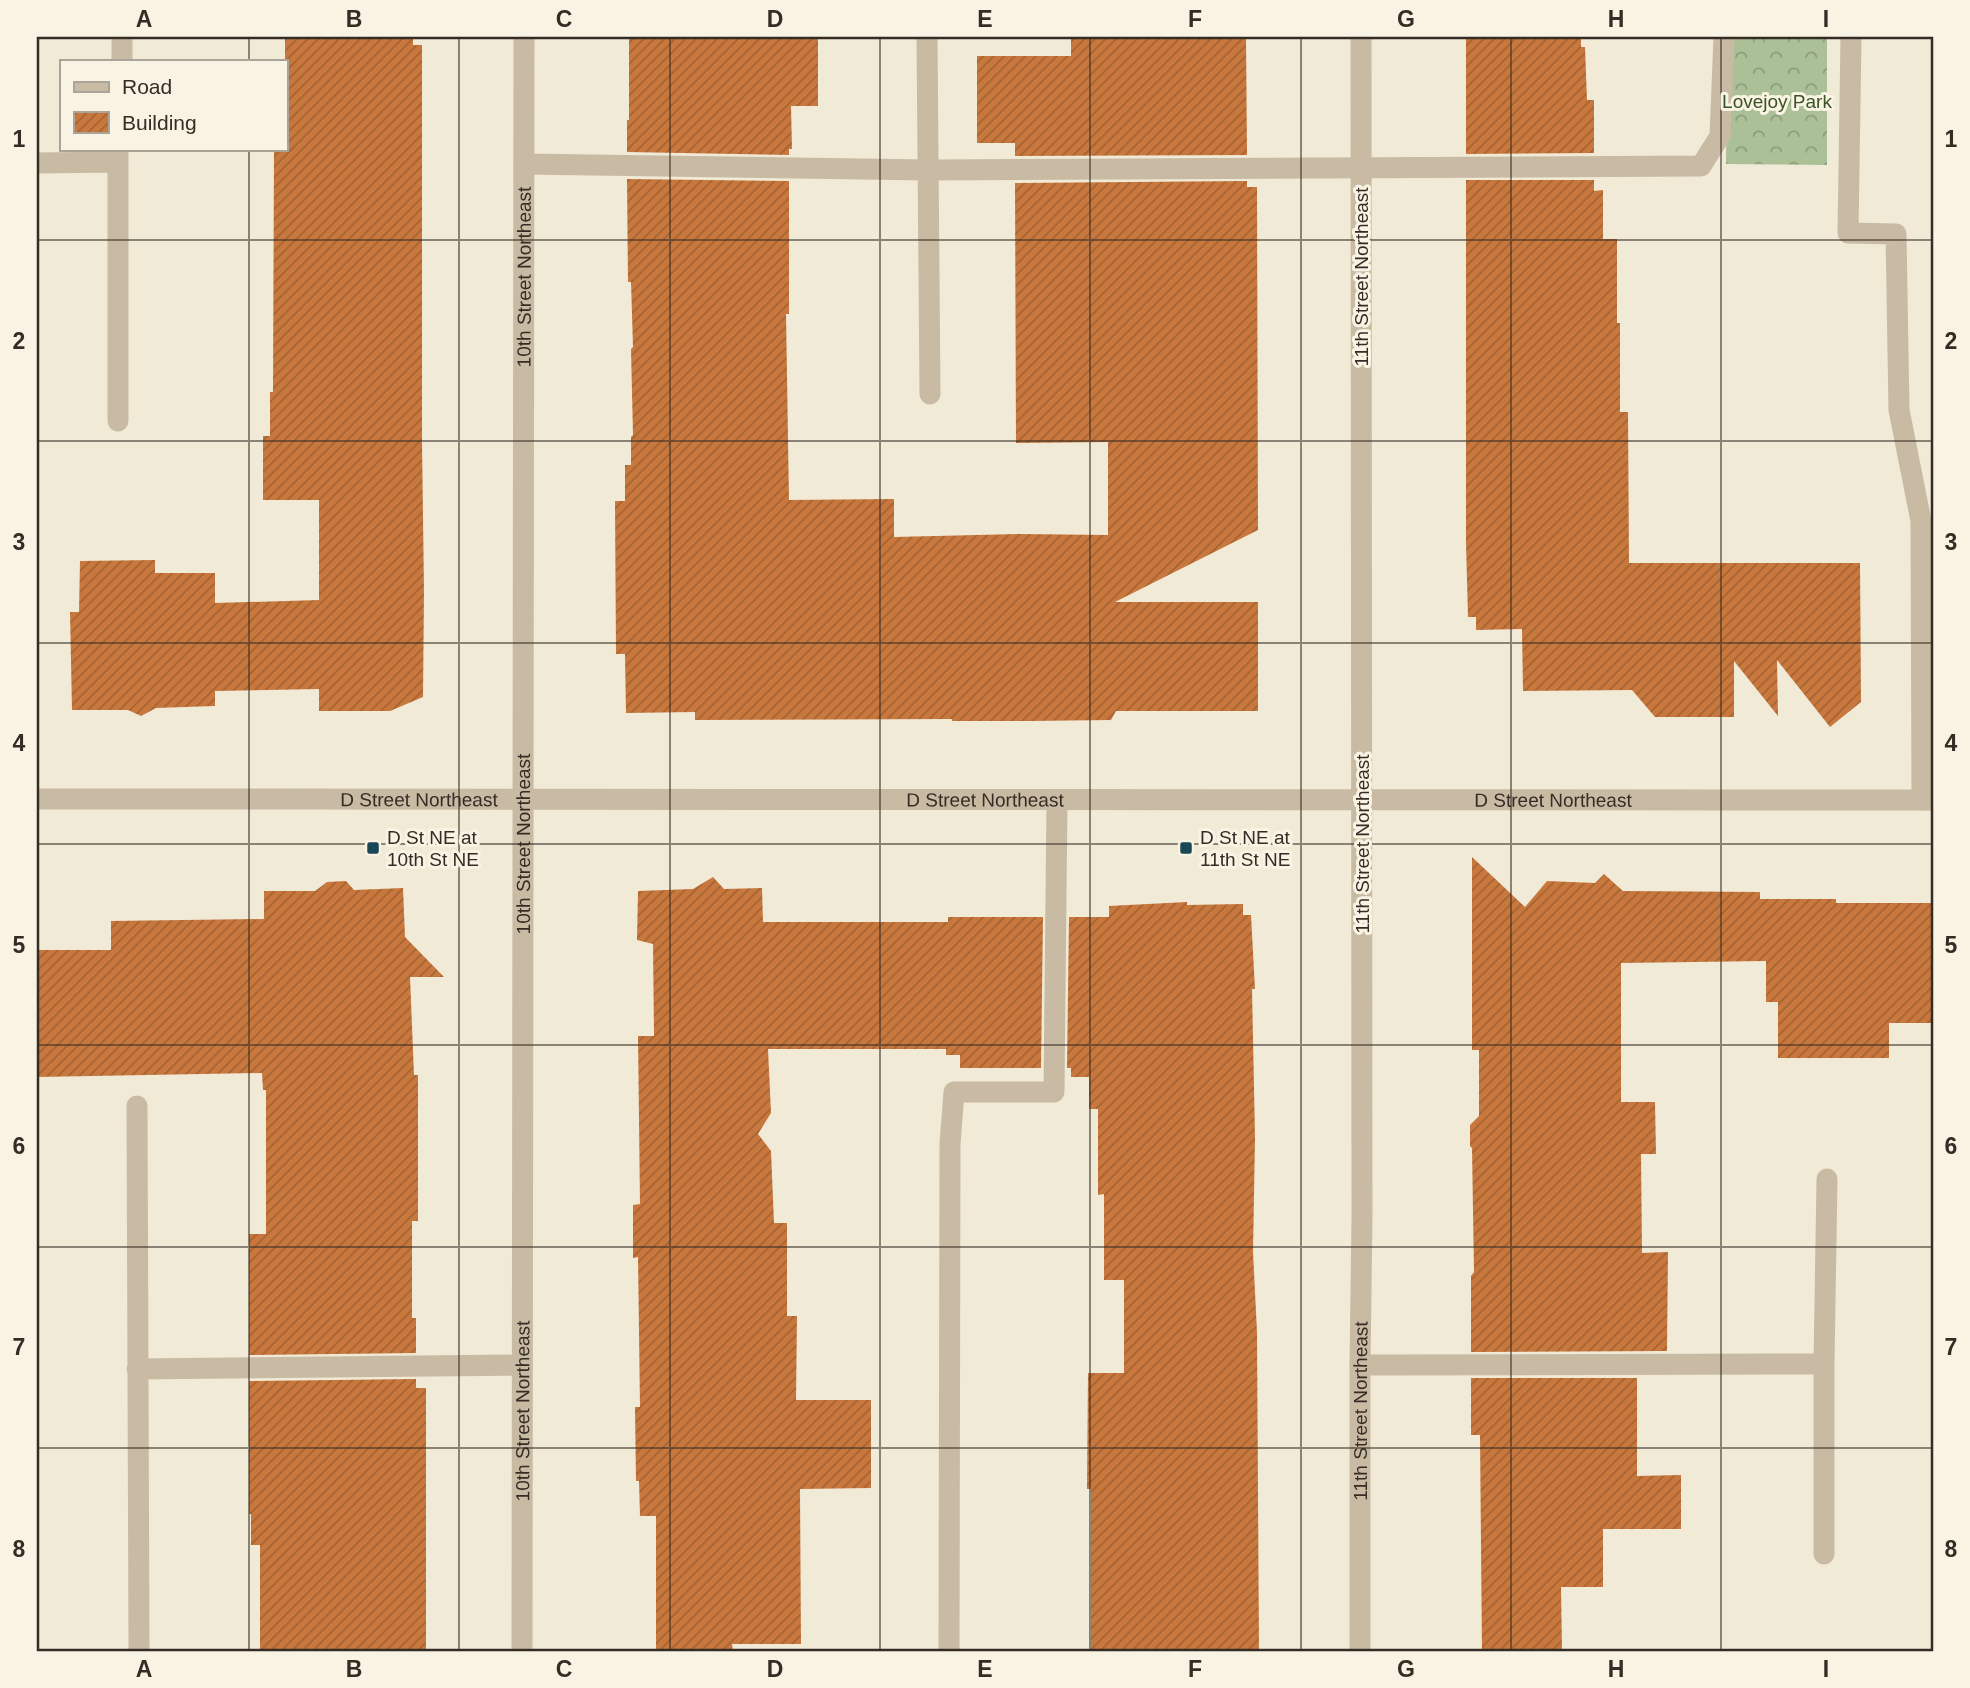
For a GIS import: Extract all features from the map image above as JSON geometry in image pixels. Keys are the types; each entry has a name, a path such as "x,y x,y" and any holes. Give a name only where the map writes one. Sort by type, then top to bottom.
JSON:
{"street":[{"path":"121,60 122,37"},
{"name":"10th Street Northeast","path":"522,1651 524,37"},
{"path":"927,37 930,394"},
{"name":"11th Street Northeast","path":"1360,1651 1361,37"},
{"path":"524,164 928,170 1701,166 1720,135 1724,37"},
{"path":"1851,37 1848,233 1896,234 1899,410 1921,521 1928,800"},
{"path":"37,163 118,156 118,421"},
{"name":"D Street Northeast","path":"37,799 1928,800"},
{"path":"948,1651 950,1144 954,1092 1054,1092 1057,800"},
{"path":"136,1106 139,1651"},
{"path":"1824,1554 1826,1179"},
{"path":"1360,1365 1824,1364"},
{"path":"137,1369 522,1365"}],"green space":[{"name":"Lovejoy Park","path":"1727,37 1827,37 1827,165 1726,164"}],"building":[{"path":"285,37 413,37 413,45 422,45 423,697 390,711 319,711 319,689 215,691 215,706 156,708 141,716 128,710 72,710 70,612 79,612 80,561 155,560 155,573 215,573 215,603 319,600 319,500 263,500 263,436 270,436 270,392 273,392 274,150 287,150"},
{"path":"629,37 818,37 818,106 791,106 792,149 789,149 789,155 627,152"},
{"path":"1071,37 1246,37 1247,155 1015,156 1015,143 977,143 977,56 1071,56"},
{"path":"1466,37 1581,37 1581,47 1585,47 1587,100 1594,100 1594,153 1466,154"},
{"path":"627,179 789,181 789,314 786,314 789,500 894,499 894,537 1108,535 1108,442 1016,443 1015,183 1247,181 1247,187 1257,187 1258,530 1115,602 1258,602 1258,711 1116,711 1111,720 1030,721 695,720 695,712 626,713 625,654 616,654 615,501 625,501 625,465 631,465 633,435"},
{"path":"1466,180 1594,180 1594,191 1603,190 1603,239 1617,239 1620,412 1628,412 1629,563 1860,563 1861,702 1830,727 1777,660 1778,716 1734,661 1734,717 1655,717 1632,690 1523,691 1522,629 1476,630 1476,617 1468,617 1466,544"},
{"path":"1472,857 1525,907 1547,881 1595,883 1604,874 1623,891 1760,892 1760,899 1836,899 1836,903 1933,903 1933,1023 1889,1023 1889,1058 1778,1058 1778,1002 1766,1002 1766,961 1621,963 1621,1102 1655,1102 1656,1154 1641,1154 1642,1253 1668,1252 1667,1351 1471,1352 1471,1276 1474,1272 1470,1125 1479,1116 1479,1050 1472,1050"},
{"path":"713,877 724,889 762,888 763,922 948,922 948,917 1043,917 1041,1068 960,1068 960,1055 946,1055 946,1049 768,1049 771,1113 758,1134 771,1151 774,1223 787,1223 787,1316 797,1316 796,1400 871,1400 871,1488 800,1489 801,1644 732,1644 733,1651 656,1651 656,1516 640,1516 639,1481 636,1481 635,1407 640,1407 638,1257 633,1258 633,1205 640,1204 638,1036 654,1036 653,944 637,940 638,891 693,889"},
{"path":"346,881 354,890 403,888 405,937 444,977 410,977 414,1075 418,1075 418,1221 412,1221 412,1318 416,1318 416,1353 249,1355 249,1234 266,1234 266,1090 263,1090 262,1073 37,1077 37,950 111,950 111,921 264,919 264,891 315,891 327,882"},
{"path":"1187,902 1187,905 1243,904 1243,915 1251,915 1255,989 1252,989 1255,1137 1253,1252 1257,1332 1259,1651 1091,1651 1091,1489 1087,1489 1088,1373 1124,1373 1124,1280 1104,1280 1104,1194 1098,1195 1098,1109 1089,1109 1089,1077 1071,1077 1071,1068 1067,1068 1069,917 1109,917 1109,906"},
{"path":"1471,1378 1637,1378 1637,1476 1681,1475 1681,1529 1603,1529 1603,1587 1561,1587 1562,1651 1482,1651 1480,1435 1471,1435"},
{"path":"416,1379 416,1388 426,1388 426,1651 260,1651 260,1545 251,1545 249,1514 249,1381"}],"place":[{"name":"D St NE at 10th St NE","path":"373,848"},
{"name":"D St NE at 11th St NE","path":"1186,848"}]}
